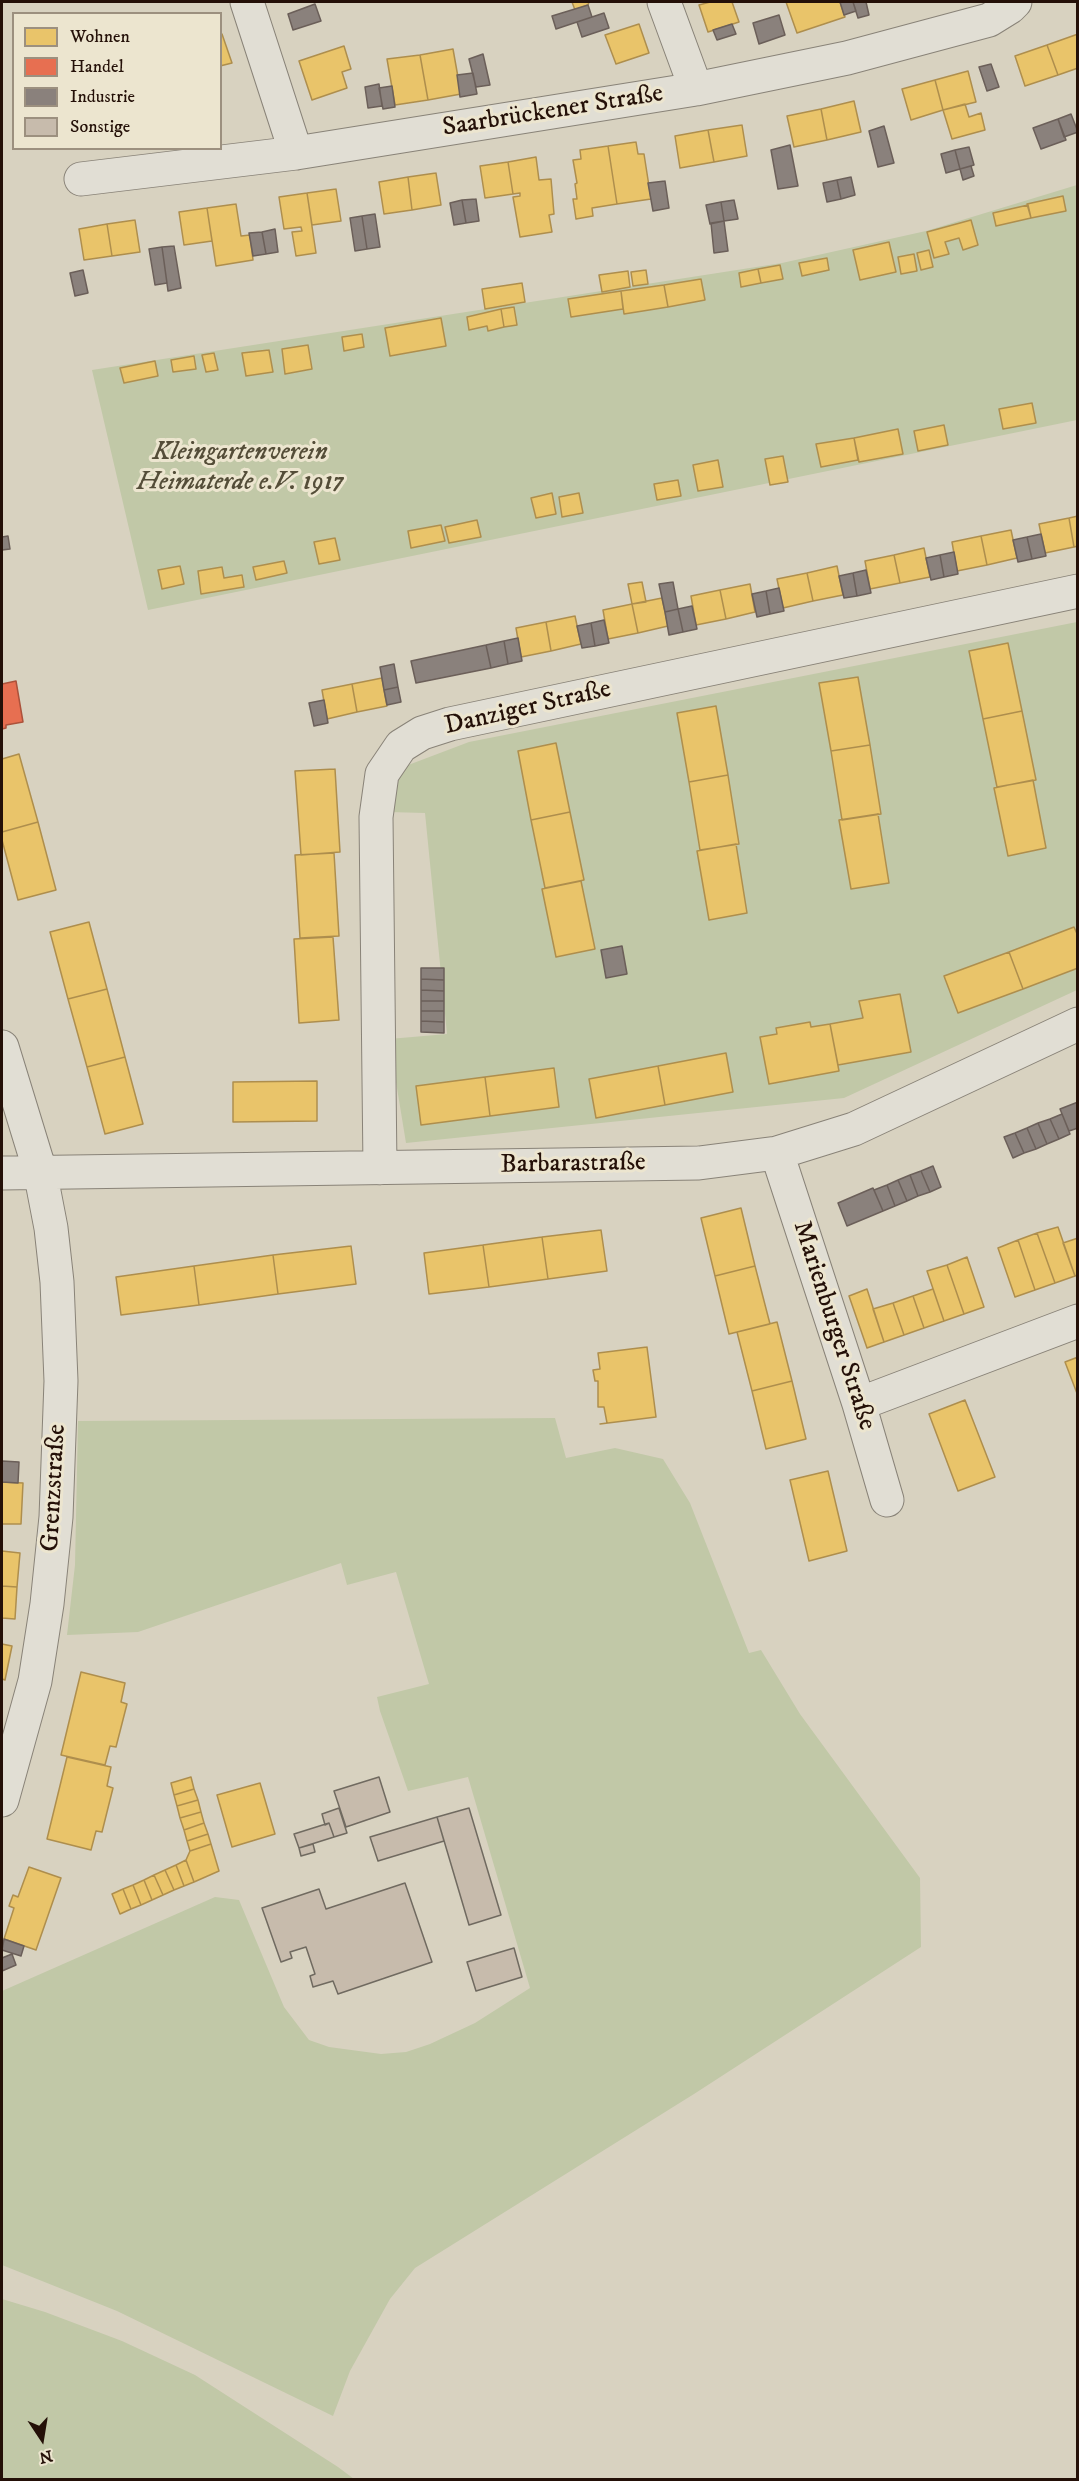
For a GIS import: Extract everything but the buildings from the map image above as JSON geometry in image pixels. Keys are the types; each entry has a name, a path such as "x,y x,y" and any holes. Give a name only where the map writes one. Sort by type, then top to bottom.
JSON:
{"street":[{"path":"247,2 296,153"},
{"path":"664,2 696,89"},
{"name":"Saarbrückener Straße","path":"81,180 296,153 696,89 847,58 978,23 1003,12 1015,2"},
{"name":"Danziger Straße","path":"380,1168 376,817 382,774 401,746 422,733 450,724 1077,591"},
{"name":"Barbarastraße","path":"40,1171 699,1163 777,1153 854,1129 1077,1024"},
{"name":"Grenzstraße","path":"2,1047 40,1171 51,1228 57,1282 61,1381 56,1517 47,1604 35,1681 2,1800"},
{"name":"Marienburger Straße","path":"777,1153 859,1404 887,1500"},
{"path":"2,1173 40,1171"},
{"path":"859,1404 1077,1322"}],"green space":[{"name":"Kleingartenverein Heimaterde e.V. 1917","path":"1077,185 1077,420 148,610 92,370 782,263 926,231"},
{"path":"1077,622 1077,990 844,1098 406,1143 389,1039 447,1034 425,813 388,812 403,767 469,742"},
{"path":"555,1418 566,1458 615,1448 663,1459 690,1503 749,1653 761,1650 800,1714 920,1878 921,1947 694,2094 415,2268 390,2299 350,2371 333,2416 117,2311 2,2265 2,1991 215,1897 239,1900 284,2007 309,2040 329,2047 381,2054 406,2052 430,2044 475,2023 530,1988 468,1777 408,1791 380,1711 377,1697 429,1684 396,1572 347,1585 341,1563 138,1632 67,1635 75,1565 78,1421"},
{"path":"2,2299 45,2312 122,2341 195,2375 354,2479 2,2479"}]}
